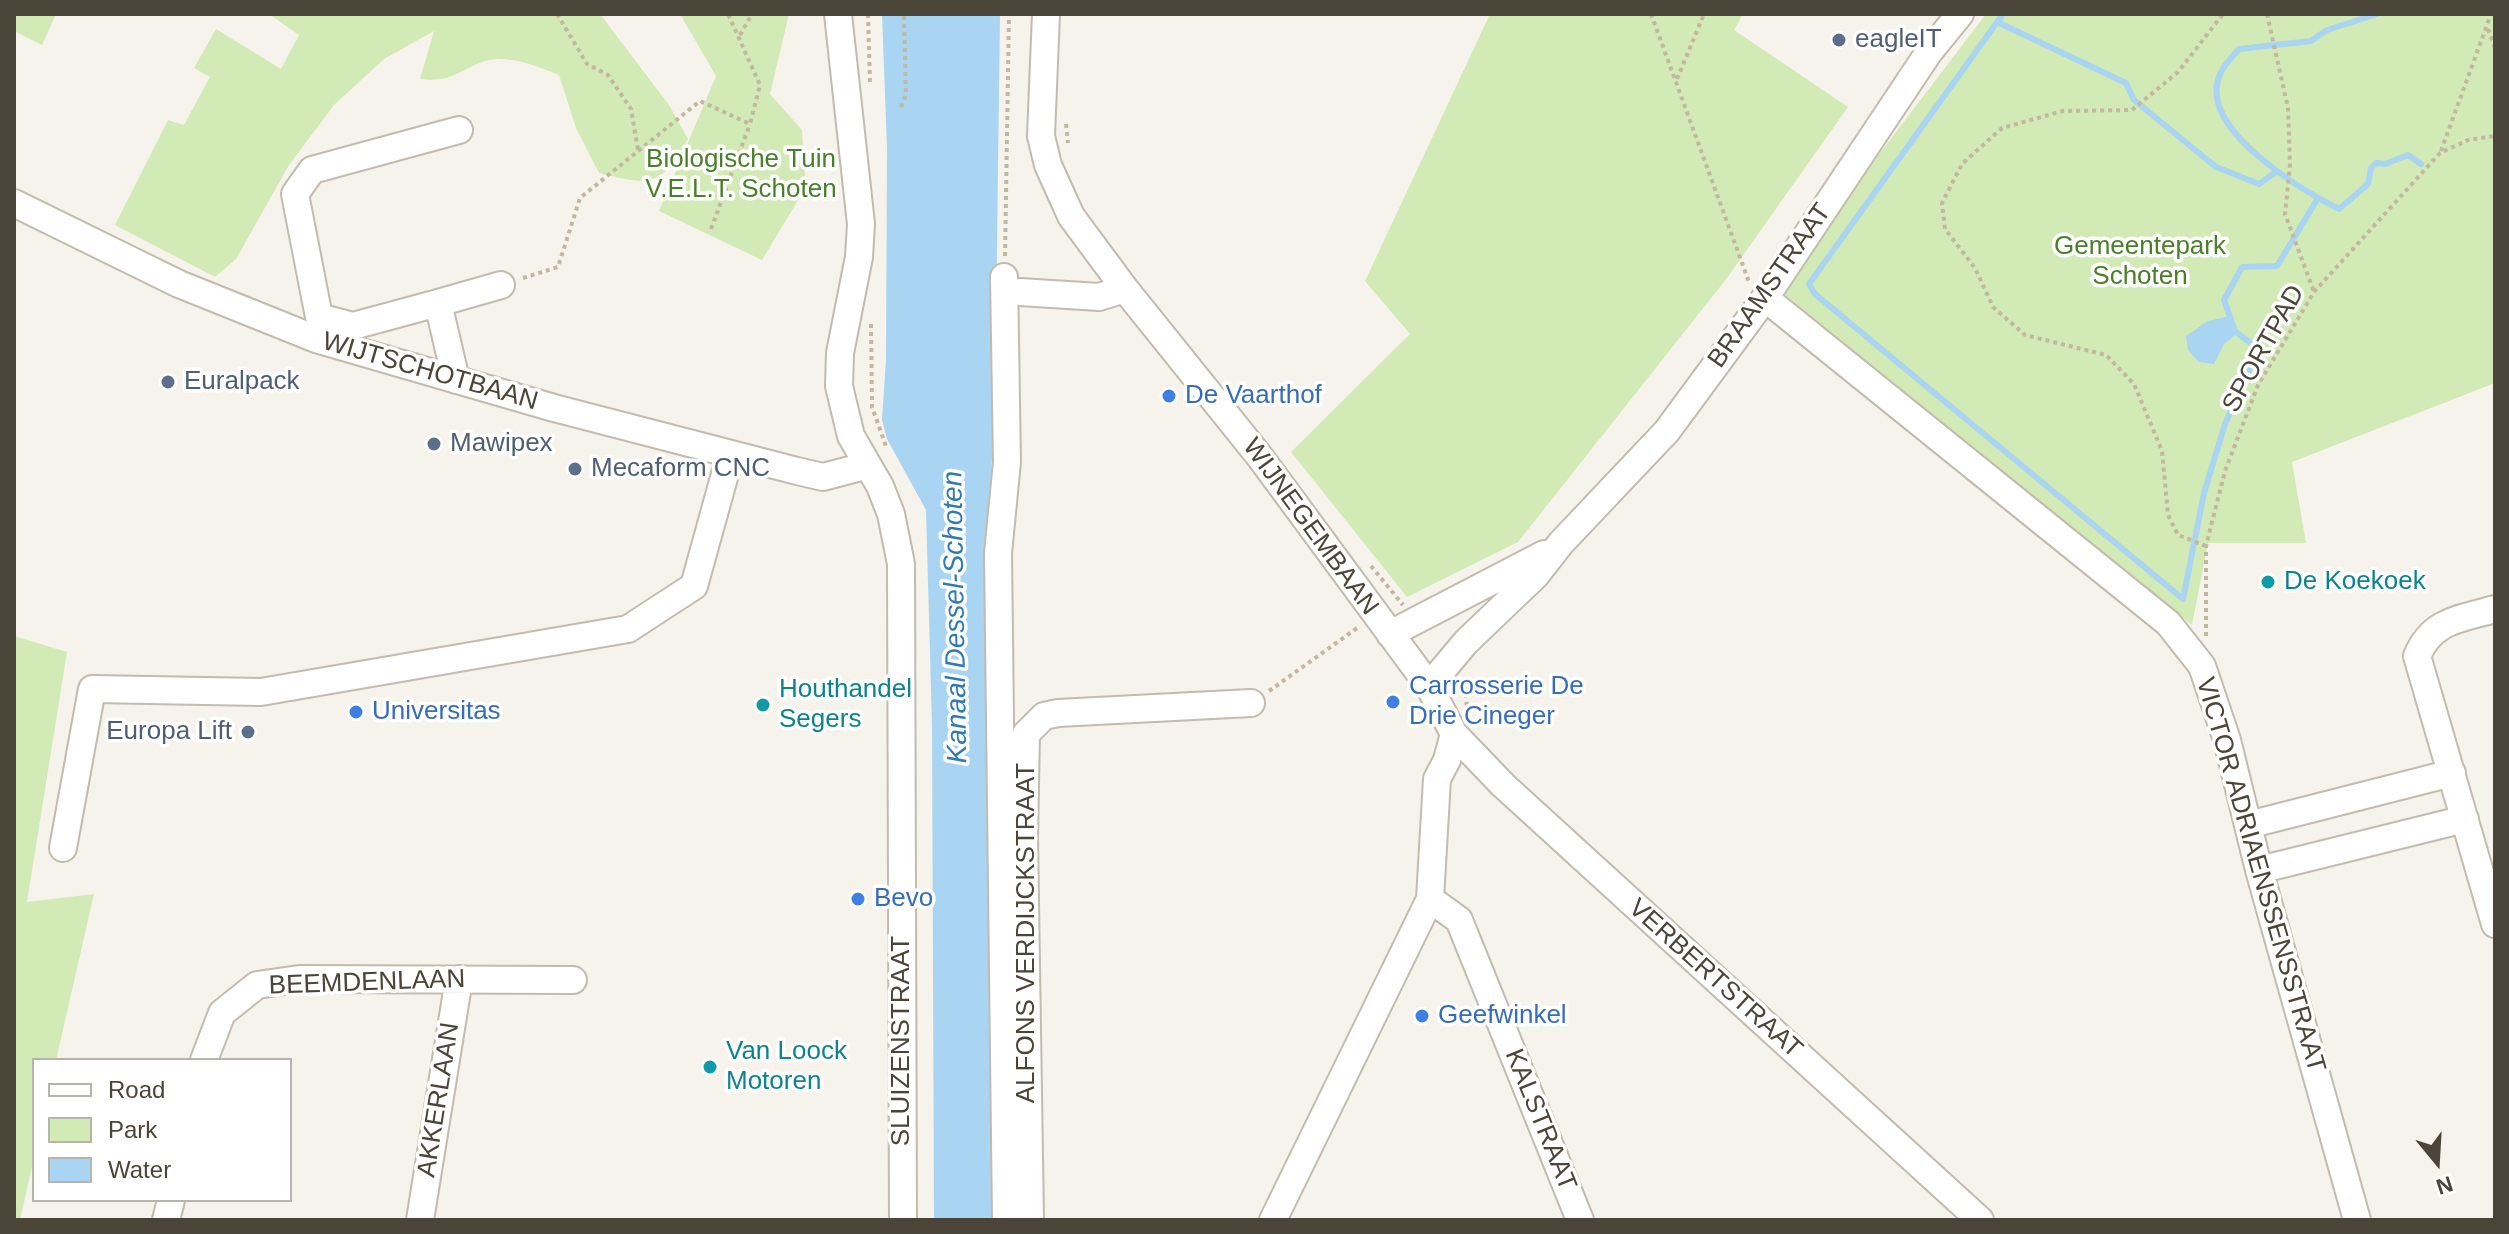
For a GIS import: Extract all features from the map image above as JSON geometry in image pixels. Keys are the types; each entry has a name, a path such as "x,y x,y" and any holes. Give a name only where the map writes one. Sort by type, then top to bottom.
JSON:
{"street":[{"name":"SLUIZENSTRAAT","path":"838,14 861,224 859,257 840,353 839,386 844,417 865,466 880,486 891,514 901,564 903,1220"},
{"name":"WIJNEGEMBAAN","path":"1046,14 1039,118 1048,165 1071,216 1125,289 1260,457 1429,686 1454,734"},
{"name":"BRAAMSTRAAT","path":"1429,686 1466,642 1502,591 1561,543 1667,431 1761,302 1929,52 1960,14"},
{"path":"459,130 312,170 295,194 319,329 353,326 501,285"},
{"name":"WIJTSCHOTBAAN","path":"14,203 179,284 319,329 456,380 730,456 823,477 865,466"},
{"path":"1006,1220 998,553 1007,462 1012,284 1099,297 1125,289"},
{"name":"VICTOR ADRIAENSSENSSTRAAT","path":"1761,302 2168,623 2197,660 2227,740 2259,870 2357,1220"},
{"path":"438,303 456,380"},
{"path":"63,848 92,689 261,692 628,629 694,586 730,456"},
{"name":"BRAAMSTRAAT","path":"1390,634 1502,591"},
{"path":"2495,609 2449,621 2426,635 2417,656 2495,924"},
{"name":"ALFONS VERDIJCKSTRAAT","path":"1030,1220 1024,838 1026,734 1044,716 1058,713 1251,703"},
{"path":"1273,1220 1430,899 1437,779 1447,760 1454,734"},
{"name":"VERBERTSTRAAT","path":"1454,734 1503,785 1980,1220"},
{"path":"2248,825 2452,773"},
{"path":"2259,870 2465,819"},
{"name":"KALSTRAAT","path":"1430,899 1459,920 1580,1220"},
{"name":"BEEMDENLAAN","path":"205,1058 222,1013 257,985 299,979 573,980"},
{"name":"AKKERLAAN","path":"420,1220 459,979"}],"path":[{"path":"557,14 587,64 608,75 631,109 638,150"},
{"path":"711,229 750,124 760,85 728,14"},
{"path":"740,35 752,14"},
{"path":"901,107 906,95 904,14"},
{"path":"1009,14 1012,284"},
{"path":"1651,14 1761,302"},
{"path":"1676,82 1704,14"},
{"path":"2205,546 2188,542 2178,535 2168,515 2162,451 2134,384 2106,355 2025,335 1993,307 1975,268 1945,229 1942,203 1962,164 2002,128 2063,111 2132,110 2178,72 2223,14"},
{"path":"2267,14 2288,108 2290,167 2285,214 2314,292"},
{"path":"2440,153 2491,14"},
{"path":"2488,27 2495,48"},
{"path":"501,285 558,267 580,198 700,101 750,124"},
{"path":"1064,114 1069,152"},
{"name":"SPORTPAD","path":"2197,660 2206,642 2205,546 2241,422 2258,385 2314,292 2440,153 2468,140 2495,136"},
{"path":"1364,558 1394,592"},
{"path":"1251,703 1368,620"}],"green space":[{"path":"14,14 56,14 42,45 14,31"},
{"path":"269,14 600,14 669,105 688,139 670,166 652,179 630,180 599,173 576,128 559,75 523,62 494,59 448,77 420,79 434,31 384,59 334,105 289,165 236,259 215,277 115,225 168,120 184,125 210,77 194,68 216,29 281,69 299,35"},
{"name":"Biologische Tuin V.E.L.T. Schoten","path":"680,14 789,14 770,94 802,130 806,187 762,260 659,211 716,76"},
{"path":"1490,14 1743,14 1734,30 1848,107 1727,278 1518,542 1407,597 1291,452 1410,334 1365,281"},
{"name":"Gemeentepark Schoten","path":"1986,14 2495,14 2495,383 2292,462 2306,543 2208,543 2192,625 1777,288"},
{"path":"14,636 67,652 27,902 94,894 56,1058 32,1058 32,1167 20,1220 14,1220"}],"water":[{"name":"Kanaal Dessel-Schoten","path":"882,14 1000,14 995,402 989,512 992,1220 934,1220 932,726 926,510 887,439 882,420 886,359 887,148"},
{"path":"2230,316 2238,333 2224,344 2214,364 2199,362 2188,350 2186,336 2208,321"}],"waterway":[{"path":"2003,14 1809,284 1815,294 2183,599 2204,493 2225,424 2258,349 2235,331 2224,300 2242,267 2277,266 2318,198"},
{"path":"2377,14 2327,30 2311,41 2239,49 2219,76 2217,99 2225,119 2259,156 2302,188 2339,209 2368,184 2371,168 2376,163 2385,164 2408,155 2421,164"},
{"path":"1997,22 2126,83 2134,100 2216,167 2259,184 2276,172"}],"place":[{"name":"eagleIT","path":"1839,40"},
{"name":"Euralpack","path":"168,382"},
{"name":"De Vaarthof","path":"1169,396"},
{"name":"Mawipex","path":"434,444"},
{"name":"Mecaform CNC","path":"575,469"},
{"name":"De Koekoek","path":"2268,582"},
{"name":"Carrosserie De Drie Cineger","path":"1393,702"},
{"name":"Houthandel Segers","path":"763,705"},
{"name":"Universitas","path":"356,712"},
{"name":"Europa Lift","path":"248,732"},
{"name":"Bevo","path":"858,899"},
{"name":"Geefwinkel","path":"1422,1016"},
{"name":"Van Loock Motoren","path":"710,1067"}]}
